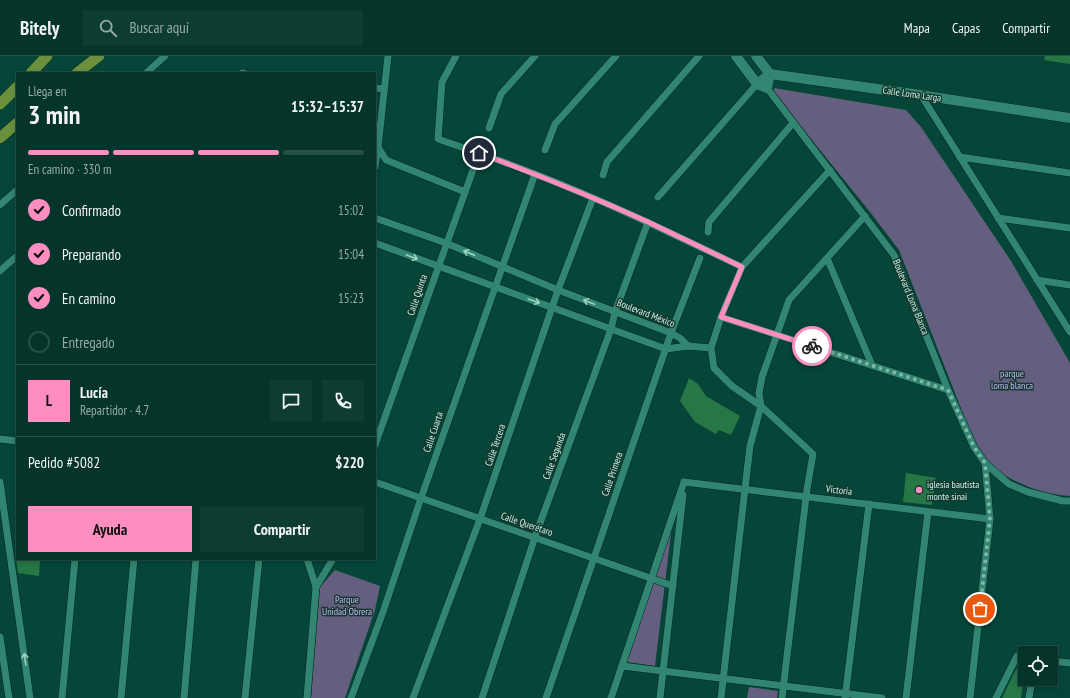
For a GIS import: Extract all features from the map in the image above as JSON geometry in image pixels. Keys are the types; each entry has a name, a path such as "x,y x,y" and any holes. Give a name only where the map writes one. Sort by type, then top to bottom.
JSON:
{"main road":[{"path":"32,72 48,56"},
{"path":"79,72 99,56"},
{"path":"0,104 16,88"},
{"path":"0,138 16,124"}],"street":[{"path":"147,72 165,56"},
{"path":"376,157 388,56"},
{"path":"456,56 442,82 438,139 535,174 593,198 648,222 742,267"},
{"path":"489,128 501,94 535,56"},
{"path":"545,150 555,124 616,56"},
{"path":"603,175 607,162 699,56"},
{"path":"736,56 757,84"},
{"path":"756,56 770,74 767,88"},
{"path":"658,197 757,84 770,74"},
{"name":"Calle Loma Larga","path":"770,74 1070,118"},
{"name":"Boulevard Loma Blanca","path":"757,84 767,88 894,255 948,390 974,447 985,463"},
{"path":"376,88 384,89"},
{"path":"921,95 1070,332"},
{"path":"708,232 709,222 794,122"},
{"path":"377,147 386,160 465,192"},
{"name":"Calle Quinta","path":"376,442 479,153"},
{"path":"960,157 1070,173"},
{"path":"782,698 812,454 760,406 732,386 714,368 711,348 721,317 742,267 830,170"},
{"name":"Calle Cuarta","path":"351,698 383,612 494,287 535,174"},
{"path":"0,205 16,191"},
{"name":"Calle Tercera","path":"413,698 480,518 558,290 593,198"},
{"path":"720,698 750,446 760,406 759,393 762,377 789,300 865,216"},
{"name":"Boulevard México","path":"376,218 446,243 558,290 672,333 688,346"},
{"path":"998,218 1070,228"},
{"name":"Calle Segunda","path":"482,698 535,537 611,329 615,312 648,222"},
{"path":"376,243 666,349 688,346 711,348"},
{"path":"0,271 16,257"},
{"name":"Calle Primera","path":"546,698 666,349 700,258"},
{"path":"827,258 872,365"},
{"path":"1037,280 1070,285"},
{"path":"721,317 948,390"},
{"path":"0,439 16,441"},
{"path":"985,463 1009,484 1028,492 1063,501 1070,501"},
{"path":"970,698 990,519 985,463"},
{"path":"0,482 30,698"},
{"name":"Calle Querétaro","path":"376,482 673,586"},
{"path":"611,698 684,482"},
{"path":"660,698 684,482"},
{"name":"Victoria","path":"684,482 990,519"},
{"path":"845,696 869,504"},
{"path":"906,698 928,512"},
{"path":"0,548 9,547"},
{"path":"62,698 75,560"},
{"path":"121,698 134,560"},
{"path":"184,698 196,560"},
{"path":"245,698 259,560"},
{"path":"307,560 316,587 307,698"},
{"path":"316,587 332,560"},
{"path":"0,637 9,698"},
{"path":"996,698 1018,656"},
{"path":"1058,662 1070,663"},
{"path":"622,666 784,686 845,696 882,698"},
{"path":"1029,698 1031,686"}],"green space":[{"name":"parque loma blanca","path":"774,88 906,110 921,127 1011,261 1070,363 1070,496 1048,493 1025,486 995,468 987,460 973,439 899,250 774,93"},
{"path":"672,525 655,666 627,662"},
{"name":"Parque Unidad Obrera","path":"335,570 380,586 375,610 345,698 311,698 320,587"},
{"path":"749,687 778,691 777,698 747,698"}],"building":[{"path":"1045,56 1070,56 1070,64 1044,60"},
{"path":"689,378 698,384 706,396 740,416 731,435 719,430 716,434 695,422 680,401"},
{"name":"iglesia bautista monte sinai","path":"906,473 936,478 932,505 903,502"},
{"path":"16,560 40,560 39,576 18,573"},
{"path":"1016,669 1018,669 1018,686 1023,686 1021,698 1002,698"}],"way so far":[{"path":"812,346 948,390 974,447 985,463 990,519 980,609"}],"place":[{"name":"iglesia bautista monte sinai","path":"919,490"}],"route":[{"path":"479,153 593,198 648,222 742,267 721,317 812,346"}]}
